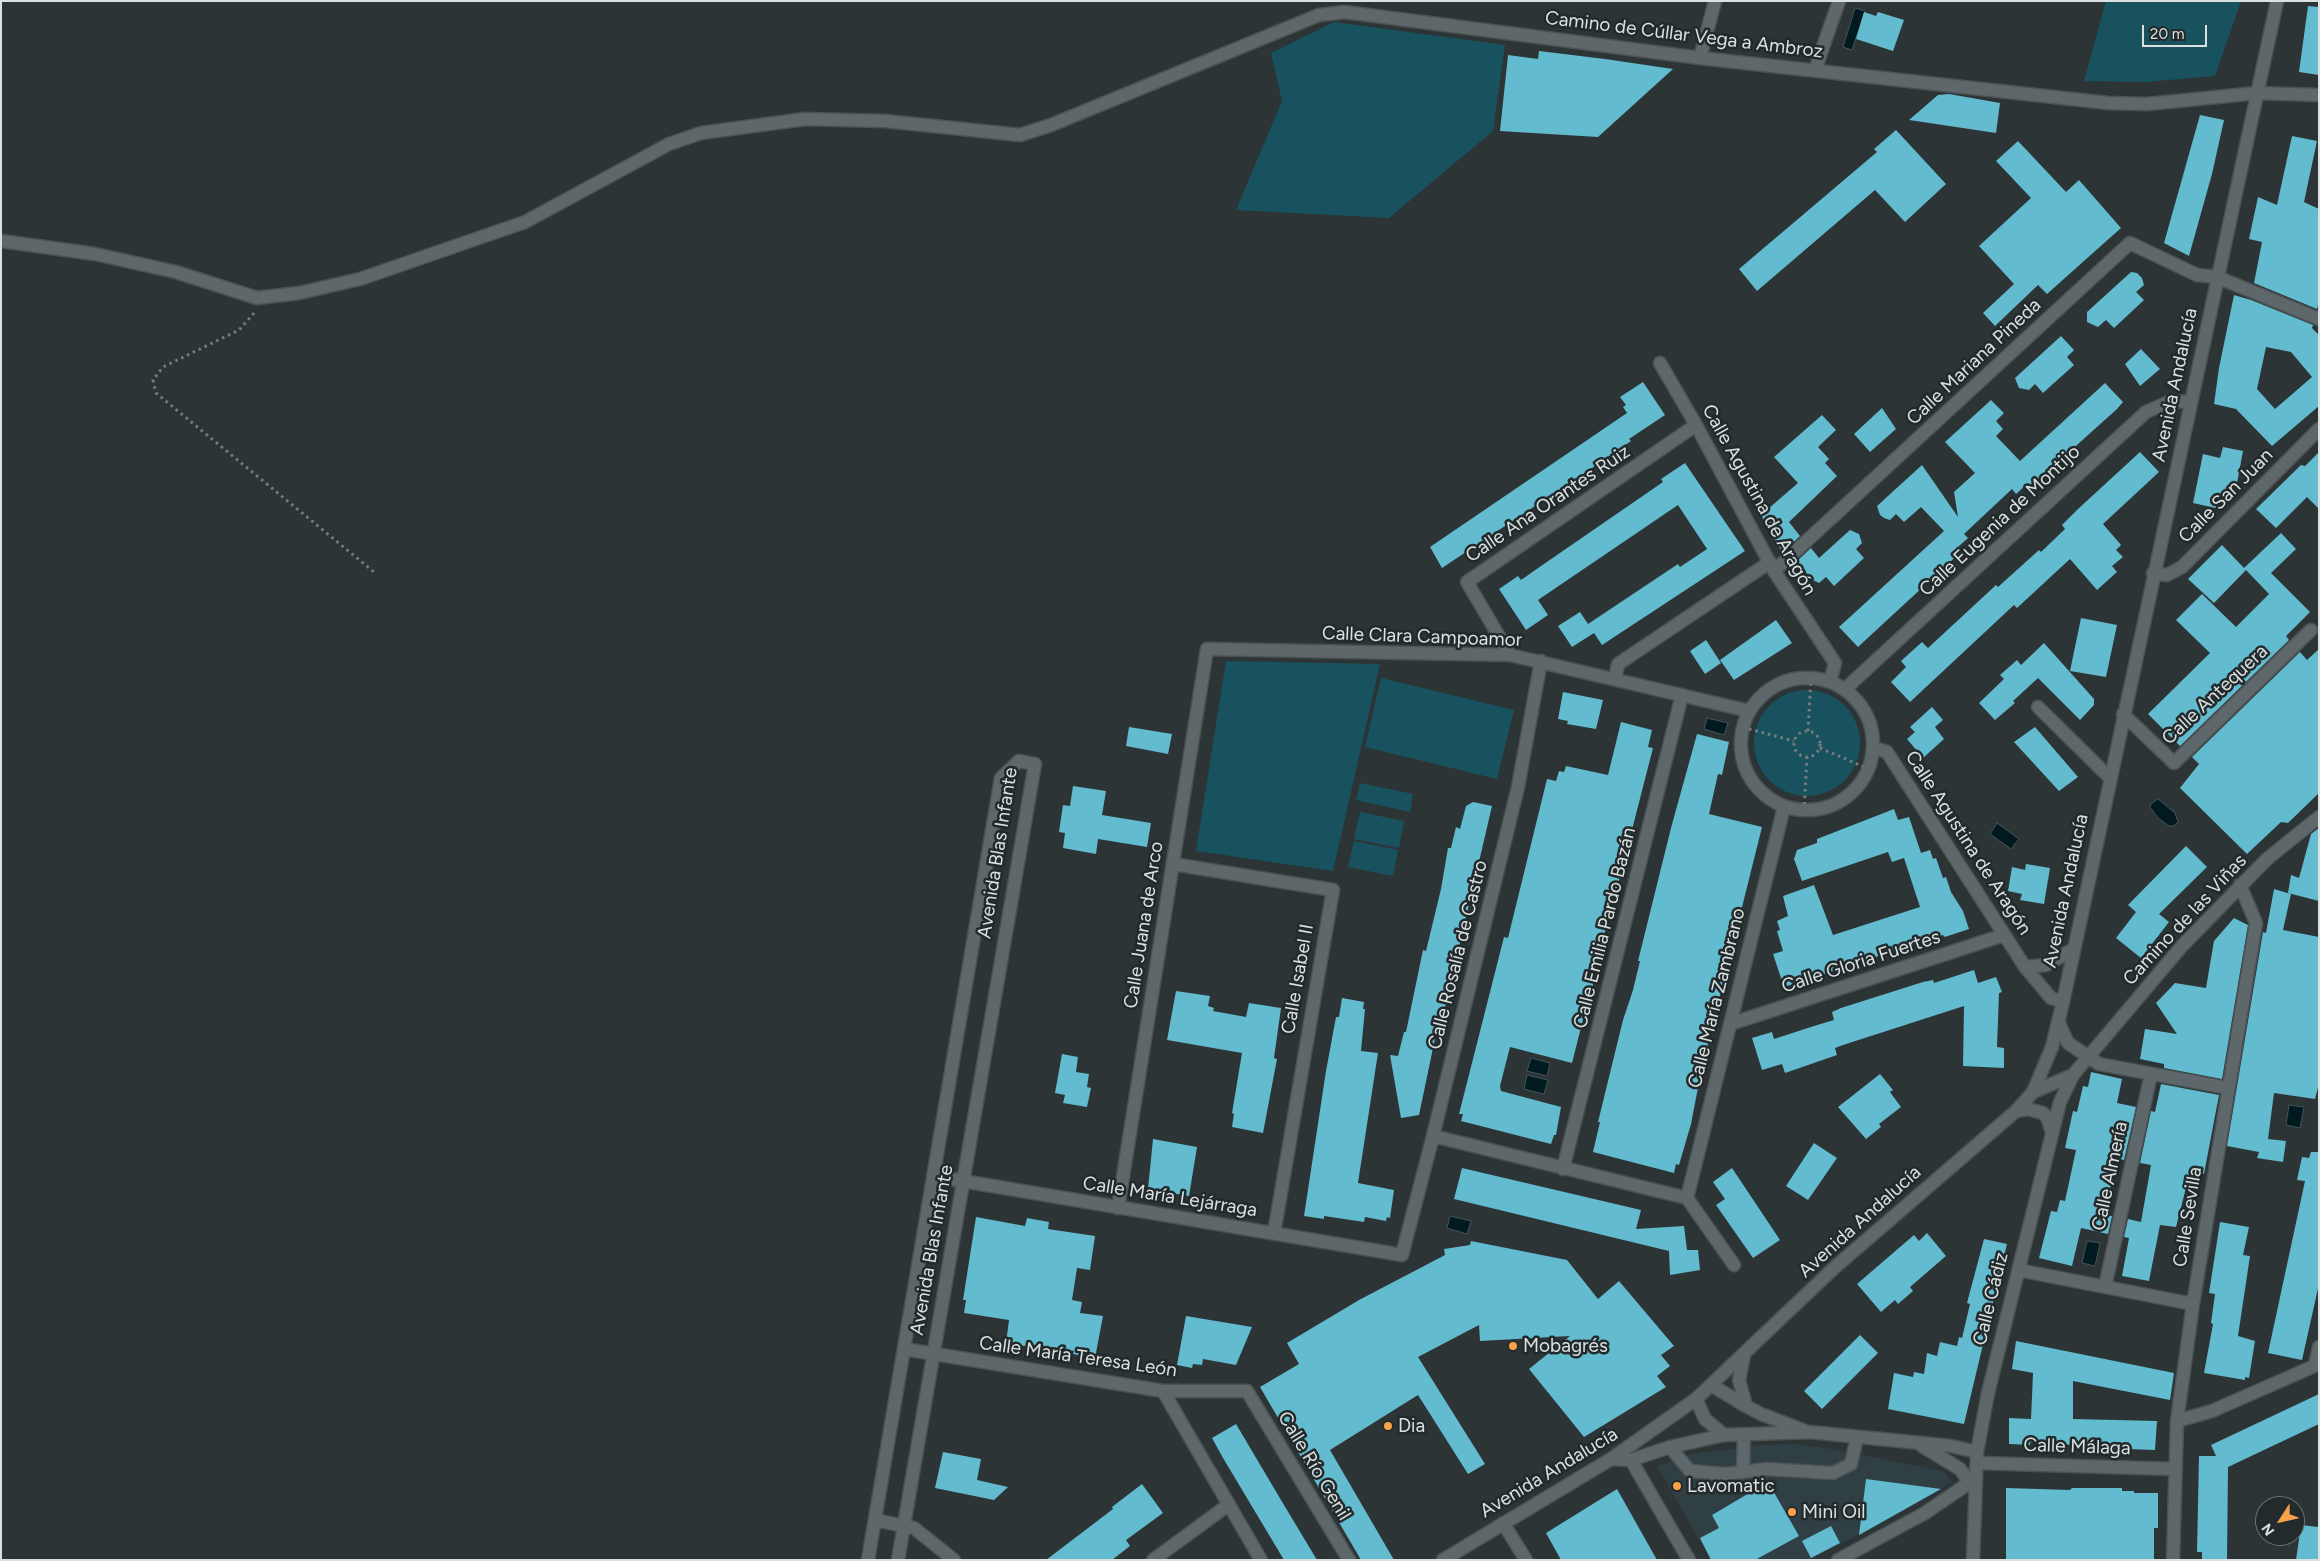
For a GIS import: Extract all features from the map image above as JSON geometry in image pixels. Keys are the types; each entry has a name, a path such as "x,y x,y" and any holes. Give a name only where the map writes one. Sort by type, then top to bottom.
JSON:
{"street":[{"path":"1700,58 1715,1"},
{"path":"1815,70 1839,1"},
{"name":"Avenida Andalucía","path":"1443,1560 1611,1459 1696,1399 1834,1268 2016,1111 2033,1092 2052,1047 2058,1021 2122,714 2277,1"},
{"name":"Camino de Cúllar Vega a Ambroz","path":"1,241 95,254 176,272 257,298 299,293 360,279 525,222 669,144 701,134 805,119 885,121 1020,135 1050,125 1319,15 1345,12 1700,58 2108,103 2147,104 2257,93 2319,95"},
{"name":"Calle Mariana Pineda","path":"1615,679 1618,664 1772,567 2130,243 2196,276 2218,277"},
{"path":"2218,277 2319,319"},
{"name":"Calle Agustina de Aragón","path":"1660,363 1696,425 1772,567 1835,663 1830,682"},
{"name":"Calle Eugenia de Montijo","path":"1845,689 2146,412 2171,401 2190,402"},
{"name":"Calle Ana Orantes Ruiz","path":"1510,655 1466,582 1696,425"},
{"name":"Calle San Juan","path":"2153,573 2167,575 2182,568 2319,429"},
{"name":"Calle Antequera","path":"2122,714 2174,762 2311,630"},
{"name":"Calle Clara Campoamor","path":"1207,649 1510,655 1749,711"},
{"name":"Calle Juana de Arco","path":"1118,1208 1207,649"},
{"name":"Calle Rosalía de Castro","path":"1402,1255 1518,787 1541,661"},
{"path":"1811,678 1830,682 1845,689 1862,706 1871,726 1874,748 1869,769 1860,785 1848,798 1832,806 1804,811 1784,807 1768,798 1758,789 1744,766 1740,747 1742,727 1749,711 1757,700 1773,687 1791,680 1811,678"},
{"name":"Calle Emilia Pardo Bazán","path":"1563,1169 1682,695"},
{"path":"2038,707 2109,778"},
{"name":"Calle Agustina de Aragón","path":"1874,748 1887,752 2025,966 2051,998 2062,1002"},
{"name":"Avenida Blas Infante","path":"868,1560 1000,778 1019,761 1035,764 898,1560"},
{"name":"Calle María Zambrano","path":"1687,1198 1784,807"},
{"name":"Camino de las Viñas","path":"2088,1057 2182,946 2240,885 2267,859 2319,818"},
{"name":"Calle Isabel II","path":"1173,864 1333,890 1274,1234"},
{"name":"Calle Sevilla","path":"2173,1560 2177,1421 2193,1304 2256,923 2240,885"},
{"name":"Calle Gloria Fuertes","path":"1730,1024 2004,935"},
{"path":"2025,966 2046,965 2072,950"},
{"path":"2058,1021 2068,1043 2099,1064 2228,1088"},
{"name":"Calle Cádiz","path":"1973,1560 1972,1487 1988,1393 2060,1102 2073,1075 2088,1057"},
{"name":"Calle Almería","path":"2105,1287 2151,1074"},
{"path":"2033,1092 2073,1075"},
{"path":"2016,1111 2028,1109 2043,1113 2048,1119 2052,1134"},
{"path":"1433,1136 1687,1198 1734,1266"},
{"name":"Calle María Lejárraga","path":"933,1176 1402,1255"},
{"path":"2018,1270 2193,1304"},
{"path":"2177,1421 2212,1412 2317,1364 2319,1347"},
{"name":"Calle María Teresa León","path":"904,1350 1163,1391 1247,1391"},
{"path":"1744,1355 1739,1380 1746,1406"},
{"name":"Calle Málaga","path":"1711,1385 1761,1414 1810,1432"},
{"path":"1163,1391 1261,1560"},
{"name":"Calle Río Genil","path":"1247,1391 1349,1560"},
{"path":"1696,1399 1705,1419 1724,1435"},
{"name":"Calle Málaga","path":"1611,1459 1631,1460 1670,1447 1724,1435 1810,1432 1951,1446 1977,1458 2175,1469"},
{"path":"1743,1472 1744,1435"},
{"path":"1670,1447 1690,1471 1726,1474 1766,1469 1833,1473 1851,1464 1858,1437"},
{"name":"Calle Málaga","path":"1918,1443 1960,1469 1972,1487"},
{"path":"1631,1460 1689,1560"},
{"path":"1838,1560 1972,1487"},
{"path":"1154,1560 1228,1505"},
{"path":"875,1520 914,1528 954,1560"},
{"path":"1503,1523 1526,1560"}],"path":[{"path":"257,298 254,312 239,330 163,367 153,380 156,393 374,572"},
{"path":"1808,731 1811,678"},
{"path":"1742,727 1794,741"},
{"path":"1808,731 1818,736 1820,748 1815,755 1807,757 1796,750 1794,741 1798,735 1808,731"},
{"path":"1820,748 1869,769"},
{"path":"1804,811 1807,757"}],"shaded area":[{"path":"2106,1 2241,1 2215,76 2145,82 2084,81"},
{"path":"1855,8 1865,11 1852,50 1843,47"},
{"path":"1334,22 1505,45 1493,131 1389,218 1236,210 1282,101 1271,53"},
{"path":"1226,661 1380,664 1333,871 1196,851"},
{"path":"1381,678 1514,710 1497,779 1365,747"},
{"path":"1807,690 1827,694 1845,705 1856,723 1860,743 1856,763 1845,781 1827,792 1807,796 1787,792 1769,781 1758,763 1754,743 1758,723 1769,705 1787,694"},
{"path":"1707,718 1728,723 1724,735 1704,729"},
{"path":"1360,783 1413,794 1410,812 1356,800"},
{"path":"2158,799 2175,813 2178,822 2174,826 2169,826 2158,818 2150,807"},
{"path":"1360,812 1404,821 1399,848 1354,839"},
{"path":"1997,823 2019,839 2011,849 1990,834"},
{"path":"1354,841 1398,850 1393,876 1348,867"},
{"path":"1531,1058 1550,1063 1547,1076 1527,1071"},
{"path":"1527,1075 1548,1080 1544,1094 1524,1089"},
{"path":"2289,1105 2304,1107 2300,1128 2286,1125"},
{"path":"1450,1216 1471,1221 1467,1234 1447,1228"},
{"path":"2087,1241 2100,1243 2095,1266 2082,1263"},
{"name":"Mini Oil","path":"1795,1444 1832,1449 1943,1471 1952,1482 1862,1533 1808,1560 1711,1560 1657,1466 1692,1454 1763,1445"}],"building":[{"path":"2308,6 2319,7 2319,75 2299,72"},
{"path":"1864,12 1876,16 1878,12 1904,20 1893,51 1856,39"},
{"path":"1539,51 1673,69 1598,137 1500,131 1508,55 1538,59"},
{"path":"1949,94 2000,103 1996,133 1909,120 1938,95"},
{"path":"2200,115 2224,120 2212,174 2189,256 2164,243"},
{"path":"1896,130 1946,184 1905,222 1875,190 1757,291 1739,269 1877,152 1874,149"},
{"path":"2292,136 2317,141 2304,202 2319,209 2319,302 2317,309 2254,283 2262,242 2249,239 2258,197 2277,205"},
{"path":"2018,141 2066,192 2079,180 2121,228 2047,294 2038,285 1995,326 1983,313 2014,284 1979,246 2031,198 1996,161"},
{"path":"2131,272 2137,273 2142,278 2144,285 2136,292 2144,300 2114,328 2106,320 2098,327 2087,322 2087,312"},
{"path":"2234,295 2251,300 2313,325 2312,328 2319,335 2319,406 2272,446 2236,409 2214,404 2219,368","holes":["2266,347 2291,352 2312,377 2275,409 2257,389"]},
{"path":"2061,336 2074,350 2067,357 2074,365 2043,393 2035,384 2029,390 2019,388 2015,378"},
{"path":"2141,349 2160,369 2140,386 2125,364"},
{"path":"1643,382 1665,415 1629,439 1631,441 1589,470 1442,568 1430,547 1627,413 1623,407 1626,405 1620,397"},
{"path":"2105,383 2123,402 2117,409 2028,489 2025,486 2016,494 2012,489 1964,534 1968,538 1959,546 1963,550 1858,647 1839,627 1944,531 1921,507 1904,522 1896,514 1890,520 1884,518 1880,515 1877,506 1922,465 1958,517 1954,492 1975,473 1945,442 1991,400 2004,413 1996,421 2003,429 1996,436 2020,461"},
{"path":"1882,408 1896,429 1870,452 1854,434"},
{"path":"1822,415 1836,430 1818,447 1829,459 1825,463 1837,476 1789,522 1800,536 1786,549 1784,547 1781,550 1761,515 1798,483 1774,457"},
{"path":"2223,447 2243,451 2235,494 2220,509 2193,503 2203,454 2220,458"},
{"path":"2140,452 2159,472 2103,524 2121,545 2116,550 2123,557 2112,566 2117,572 2097,590 2070,559 2017,608 2014,605 1910,702 1891,682 1906,667 1901,661 1922,642 1928,648 1996,585 1998,587 2039,550 2041,552 2065,529 2062,525"},
{"path":"2319,452 2319,509 2307,497 2276,528 2256,509 2301,465 2305,466"},
{"path":"1685,463 1745,551 1602,645 1588,624 1678,564 1680,567 1707,549 1678,505 1538,600 1548,615 1526,630 1499,589 1518,576 1521,580 1663,482 1661,479"},
{"path":"1850,530 1859,534 1862,543 1856,549 1864,558 1834,586 1826,577 1819,583 1809,578 1797,561 1811,548 1819,558"},
{"path":"2281,533 2296,549 2271,573 2310,612 2286,636 2289,640 2180,746 2148,714 2210,653 2176,620 2202,594 2236,627 2269,594 2246,570 2214,603 2188,579 2222,545 2244,568"},
{"path":"1580,612 1594,633 1572,647 1558,626"},
{"path":"2081,618 2117,625 2106,677 2070,671"},
{"path":"1776,620 1792,643 1734,680 1720,660"},
{"path":"1706,640 1721,663 1705,674 1690,651"},
{"path":"2044,643 2094,699 2094,705 2080,720 2038,678 2013,701 2015,703 1995,720 1979,703 2004,679 2000,675 2017,660 2021,665"},
{"path":"2319,649 2319,793 2288,823 2281,822 2247,854 2180,788 2199,764 2192,757 2300,652 2307,660"},
{"path":"1563,692 1603,700 1596,729 1567,724 1568,721 1558,719"},
{"path":"1932,707 1943,720 1935,727 1944,739 1923,758 1907,739 1915,732 1910,727"},
{"path":"1621,722 1652,730 1648,747 1653,748 1617,888 1615,888 1591,993 1572,1063 1510,1047 1500,1086 1501,1091 1561,1107 1556,1135 1554,1135 1551,1144 1461,1121 1463,1114 1459,1114 1504,937 1508,938 1547,779 1556,781 1559,771 1564,772 1566,766 1608,775"},
{"path":"1129,727 1172,734 1168,754 1126,746"},
{"path":"2035,727 2078,777 2059,791 2014,742"},
{"path":"1697,734 1729,742 1722,775 1718,774 1709,814 1762,827 1701,1072 1691,1124 1679,1165 1676,1164 1674,1173 1593,1152 1600,1122 1598,1122 1623,1020 1633,990 1640,961 1638,961 1671,828"},
{"path":"1073,786 1106,791 1102,815 1151,823 1147,847 1098,839 1096,854 1063,848 1065,833 1059,832 1063,805 1070,806"},
{"path":"1473,802 1492,806 1440,1029 1437,1029 1419,1115 1401,1118 1390,1055 1398,1056 1404,1032 1406,1032 1423,950 1426,951 1441,889 1448,848 1451,848 1456,827 1460,829 1466,806"},
{"path":"1894,809 1898,820 1909,817 1921,853 1930,850 1933,859 1936,858 1943,878 1946,877 1951,892 1963,911 1969,929 1945,937 1943,935 1784,987 1773,954 1783,951 1777,931 1780,930 1777,921 1788,916 1783,896 1814,885 1833,935 1920,907 1904,858 1892,862 1888,852 1802,881 1794,859 1797,850 1817,843 1817,839"},
{"path":"2319,828 2319,901 2288,893 2291,875 2299,878 2311,834"},
{"path":"2186,846 2207,867 2159,914 2169,922 2141,958 2116,938 2136,912 2128,905"},
{"path":"2026,864 2050,868 2044,904 2020,900 2022,894 2008,891 2012,867 2025,870"},
{"path":"2274,889 2291,894 2283,930 2319,937 2319,1084 2315,1099 2274,1093 2268,1139 2286,1141 2283,1162 2257,1158 2259,1152 2227,1146 2263,932 2266,933"},
{"path":"2234,918 2248,925 2222,1079 2164,1068 2164,1064 2140,1059 2145,1029 2177,1034 2156,1003 2175,983 2206,988 2214,941"},
{"path":"1974,970 1978,983 1996,977 2002,992 1999,993 1997,1047 2004,1048 2004,1068 1963,1066 1964,1006 1843,1045 1835,1048 1837,1055 1785,1073 1782,1064 1762,1070 1752,1038 1772,1032 1774,1039 1834,1020 1832,1012 1841,1008 1923,982 1933,980 1934,983"},
{"path":"1176,991 1210,996 1208,1006 1214,1008 1213,1011 1246,1017 1249,1003 1281,1008 1274,1058 1277,1059 1263,1133 1232,1127 1234,1114 1232,1113 1242,1053 1167,1040"},
{"path":"1342,998 1364,1002 1361,1051 1378,1053 1358,1183 1394,1190 1390,1218 1387,1217 1386,1221 1365,1217 1364,1222 1324,1216 1324,1219 1304,1216 1326,1071 1336,1017 1339,1017"},
{"path":"1062,1054 1078,1057 1076,1072 1089,1074 1087,1087 1091,1088 1087,1107 1063,1103 1065,1095 1055,1093"},
{"path":"2091,1072 2122,1079 2117,1103 2136,1107 2124,1160 2117,1159 2104,1215 2112,1216 2108,1234 2081,1228 2072,1266 2039,1258 2051,1211 2057,1212 2060,1200 2065,1201 2076,1150 2065,1148 2073,1111 2077,1112 2083,1086 2088,1087"},
{"path":"1880,1074 1893,1090 1890,1092 1901,1107 1879,1124 1881,1127 1866,1139 1838,1107"},
{"path":"2161,1084 2219,1095 2204,1174 2190,1172 2176,1227 2160,1225 2149,1281 2122,1276 2129,1238 2124,1237 2128,1219 2141,1222 2151,1165 2140,1163 2151,1111 2155,1112"},
{"path":"1153,1139 1197,1147 1189,1196 1148,1189"},
{"path":"1814,1143 1837,1158 1808,1200 1786,1186"},
{"path":"2311,1152 2319,1152 2319,1284 2302,1360 2268,1353 2305,1181 2297,1180 2302,1157 2309,1158"},
{"path":"1462,1168 1641,1210 1636,1229 1684,1226 1687,1250 1698,1250 1700,1270 1670,1275 1669,1251 1454,1199"},
{"path":"1732,1168 1780,1240 1753,1258 1716,1205 1725,1199 1713,1182"},
{"path":"976,1217 1025,1226 1027,1218 1049,1222 1048,1229 1095,1236 1090,1270 1077,1268 1072,1300 1082,1302 1080,1313 1103,1316 1095,1358 1073,1354 1074,1351 1039,1345 1038,1348 1006,1343 1009,1320 964,1313 966,1300 963,1300"},
{"path":"2220,1222 2249,1227 2243,1255 2250,1256 2238,1336 2255,1341 2249,1378 2245,1377 2245,1380 2204,1373 2213,1324 2211,1323 2215,1294 2209,1293"},
{"path":"1927,1233 1946,1256 1910,1287 1913,1291 1898,1304 1895,1300 1881,1312 1857,1284 1914,1235 1919,1241"},
{"path":"1984,1239 2007,1244 1964,1424 1888,1409 1894,1373 1913,1377 1914,1372 1924,1374 1927,1353 1937,1356 1940,1342 1957,1346 1959,1337 1962,1338 1970,1304 1967,1303"},
{"path":"1471,1241 1567,1260 1598,1299 1619,1281 1674,1346 1661,1355 1670,1366 1657,1376 1666,1387 1584,1437 1529,1369 1570,1336 1480,1341 1479,1325 1418,1357 1485,1464 1468,1474 1418,1395 1330,1450 1394,1560 1361,1560 1260,1387 1299,1364 1287,1343 1359,1300 1445,1255 1444,1249 1470,1245"},
{"path":"1186,1316 1252,1327 1236,1365 1203,1359 1202,1365 1193,1364 1192,1368 1177,1365"},
{"path":"1860,1335 1878,1353 1822,1409 1804,1391"},
{"path":"2016,1341 2174,1373 2170,1400 2073,1381 2073,1419 2157,1421 2155,1450 2072,1447 2073,1445 2030,1442 2030,1445 2009,1444 2009,1418 2031,1419 2033,1373 2012,1369"},
{"path":"2319,1394 2319,1424 2228,1467 2227,1560 2202,1560 2202,1552 2197,1552 2199,1456 2216,1456 2211,1445"},
{"path":"1236,1424 1317,1560 1284,1560 1223,1458 1212,1438"},
{"path":"943,1452 981,1459 977,1480 1008,1487 994,1500 935,1488"},
{"path":"1866,1479 1941,1489 1859,1535"},
{"path":"1768,1482 1799,1536 1755,1560 1711,1560 1700,1538 1719,1528 1712,1515"},
{"path":"1142,1484 1163,1513 1126,1540 1130,1546 1112,1560 1046,1560 1113,1509 1112,1507"},
{"path":"2006,1488 2070,1490 2072,1488 2122,1488 2122,1491 2134,1491 2134,1493 2158,1493 2158,1528 2154,1528 2154,1560 2006,1560"},
{"path":"1617,1489 1657,1560 1561,1560 1546,1533"},
{"path":"2305,1525 2319,1527 2319,1560 2296,1560 2298,1546 2305,1546"},
{"path":"1831,1526 1840,1543 1811,1558 1802,1541"}],"place":[{"name":"Mobagrés","path":"1513,1346"},
{"name":"Dia","path":"1388,1426"},
{"name":"Lavomatic","path":"1677,1486"},
{"name":"Mini Oil","path":"1792,1512"}]}
